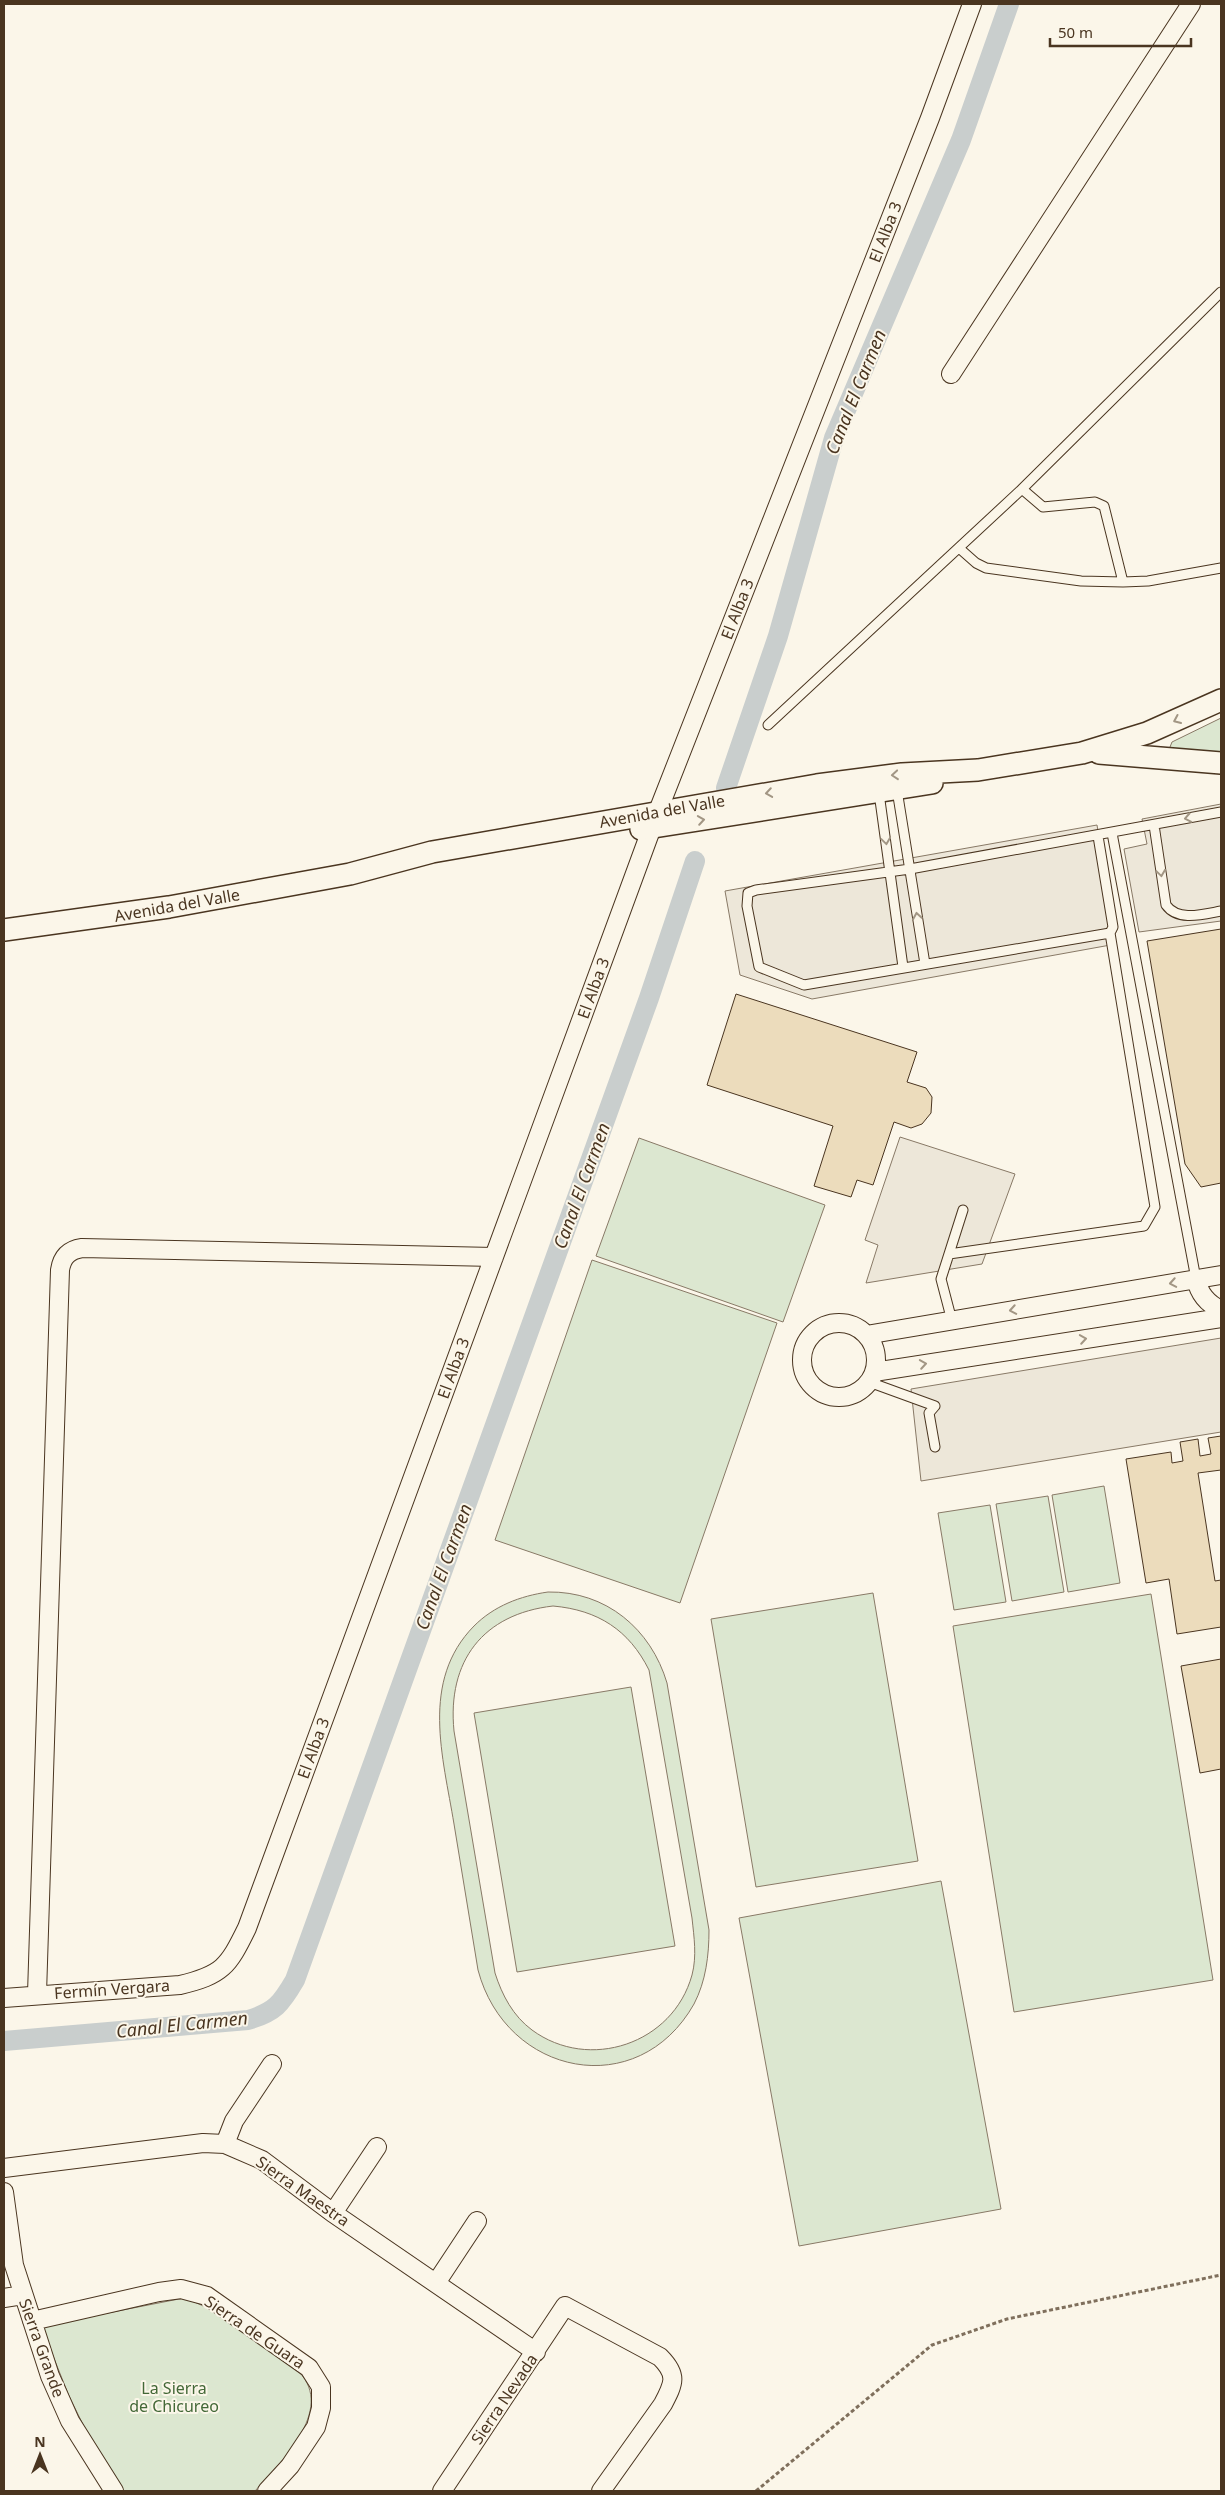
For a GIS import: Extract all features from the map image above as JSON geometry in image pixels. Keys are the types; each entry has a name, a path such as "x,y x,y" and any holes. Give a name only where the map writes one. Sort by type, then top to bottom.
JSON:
{"street":[{"name":"El Alba 3","path":"219,1972 234,1955 247,1928 655,819 930,118 972,4"},
{"path":"952,374 1191,4"},
{"name":"Avenida del Valle","path":"4,930 169,907 350,874 379,875 861,778 978,770 1082,752 1147,733 1221,700"},
{"name":"Avenida del Valle","path":"1082,752 1221,763"},
{"name":"Avenida del Valle","path":"655,819 888,792 946,780 978,770"},
{"path":"38,1994 60,1290 63,1260 71,1251 82,1248 494,1257"},
{"path":"866,1335 1221,1275"},
{"path":"1196,1279 1198,1289 1205,1299 1221,1310"},
{"path":"872,1377 1221,1318"},
{"path":"843,1323 856,1327 866,1335 874,1347 876,1359 872,1377 860,1391 848,1396 835,1397 822,1394 812,1386 802,1367 803,1352 808,1340 822,1327 843,1323"},
{"name":"Fermín Vergara","path":"4,1998 180,1985 203,1980 219,1972"},
{"path":"225,2144 234,2122 272,2064"},
{"name":"Sierra Maestra","path":"4,2168 203,2144 225,2144 262,2160 333,2213 536,2352"},
{"path":"333,2213 377,2147"},
{"name":"Sierra Grande","path":"4,2192 14,2265 50,2376 70,2421 114,2491"},
{"path":"436,2283 477,2221"},
{"name":"Sierra de Guara","path":"32,2321 159,2292 181,2289 207,2296 309,2368 321,2387 321,2408 316,2427 290,2466 267,2491"},
{"path":"4,2298 23,2295"},
{"name":"Sierra Nevada","path":"442,2491 565,2306 660,2358 668,2366 673,2377 671,2389 663,2404 601,2491"}],"lane":[{"path":"768,725 1022,489 1221,292"},
{"path":"1022,489 1043,507 1095,502 1104,506 1123,582"},
{"path":"959,548 976,563 991,569 1081,581 1148,581 1221,568"},
{"path":"888,792 910,869 925,964"},
{"path":"888,792 890,871 903,967"},
{"path":"1110,933 804,985 759,967 747,906 748,894 756,890 910,869 1221,812"},
{"path":"1154,825 1166,905 1170,910 1181,915 1221,911"},
{"path":"1112,833 1196,1279"},
{"path":"949,1254 1144,1226 1155,1207 1110,933 1113,927 1098,836"},
{"path":"952,1320 941,1279 963,1210"},
{"path":"872,1377 935,1406 929,1413 935,1447"}],"path":[{"path":"756,2491 932,2345 1007,2319 1221,2275"}],"green space":[{"path":"1221,718 1221,755 1175,751 1170,747 1172,742"},
{"path":"639,1138 825,1205 783,1322 596,1256"},
{"path":"592,1260 777,1323 680,1603 495,1540"},
{"path":"1104,1486 1120,1583 1068,1592 1052,1495"},
{"path":"1048,1496 1064,1592 1012,1601 996,1504"},
{"path":"990,1505 1006,1602 954,1610 938,1513"},
{"path":"548,1592 569,1593 589,1598 607,1606 638,1630 660,1664 667,1683 709,1930 706,1968 694,2004 670,2035 641,2055 608,2065 576,2064 544,2053 516,2034 493,2006 478,1970 445,1773 441,1746 441,1695 447,1671 457,1648 474,1626 490,1613 518,1599","holes":["553,1606 569,1608 598,1617 622,1633 641,1656 649,1670 694,1939 695,1954 692,1975 682,1999 667,2019 648,2034 626,2044 603,2049 578,2049 554,2043 532,2030 519,2018 501,1989 495,1973 454,1731 453,1706 457,1683 464,1663 475,1645 489,1631 507,1619 528,1611"]},
{"path":"873,1593 918,1861 756,1887 711,1619"},
{"path":"1151,1594 1213,1980 1014,2012 953,1626"},
{"path":"631,1687 675,1946 517,1972 474,1713"},
{"path":"941,1881 1001,2209 799,2246 739,1918"},
{"name":"La Sierra de Chicureo","path":"184,2298 195,2302 232,2323 285,2360 299,2372 309,2387 311,2403 308,2419 300,2436 289,2452 255,2491 124,2491 96,2451 69,2396 41,2326"}],"shaded area":[{"path":"1221,804 1221,921 1139,932 1124,849 1147,844 1142,819"},
{"path":"1097,825 1116,944 812,999 740,975 725,891"},
{"path":"900,1137 1015,1174 982,1264 866,1283 878,1245 865,1240"},
{"path":"1221,1338 1221,1432 921,1481 911,1389"}],"building":[{"path":"1221,929 1221,1183 1201,1187 1185,1164 1147,941"},
{"path":"736,994 917,1052 907,1082 926,1088 932,1097 931,1113 922,1124 911,1128 894,1122 873,1185 857,1180 851,1197 814,1186 833,1126 707,1085"},
{"path":"1221,1436 1221,1470 1198,1473 1215,1581 1221,1580 1221,1627 1177,1634 1169,1579 1146,1583 1126,1459 1171,1452 1172,1463 1183,1461 1180,1442 1198,1439 1200,1456 1211,1454 1208,1438"},
{"path":"1221,1659 1221,1769 1200,1773 1181,1666"}],"waterway":[{"name":"Canal El Carmen","path":"726,788 778,636 834,438 961,140 1009,4"},
{"name":"Canal El Carmen","path":"4,2041 248,2020 265,2014 276,2006 286,1995 295,1980 649,998 695,861"}]}
